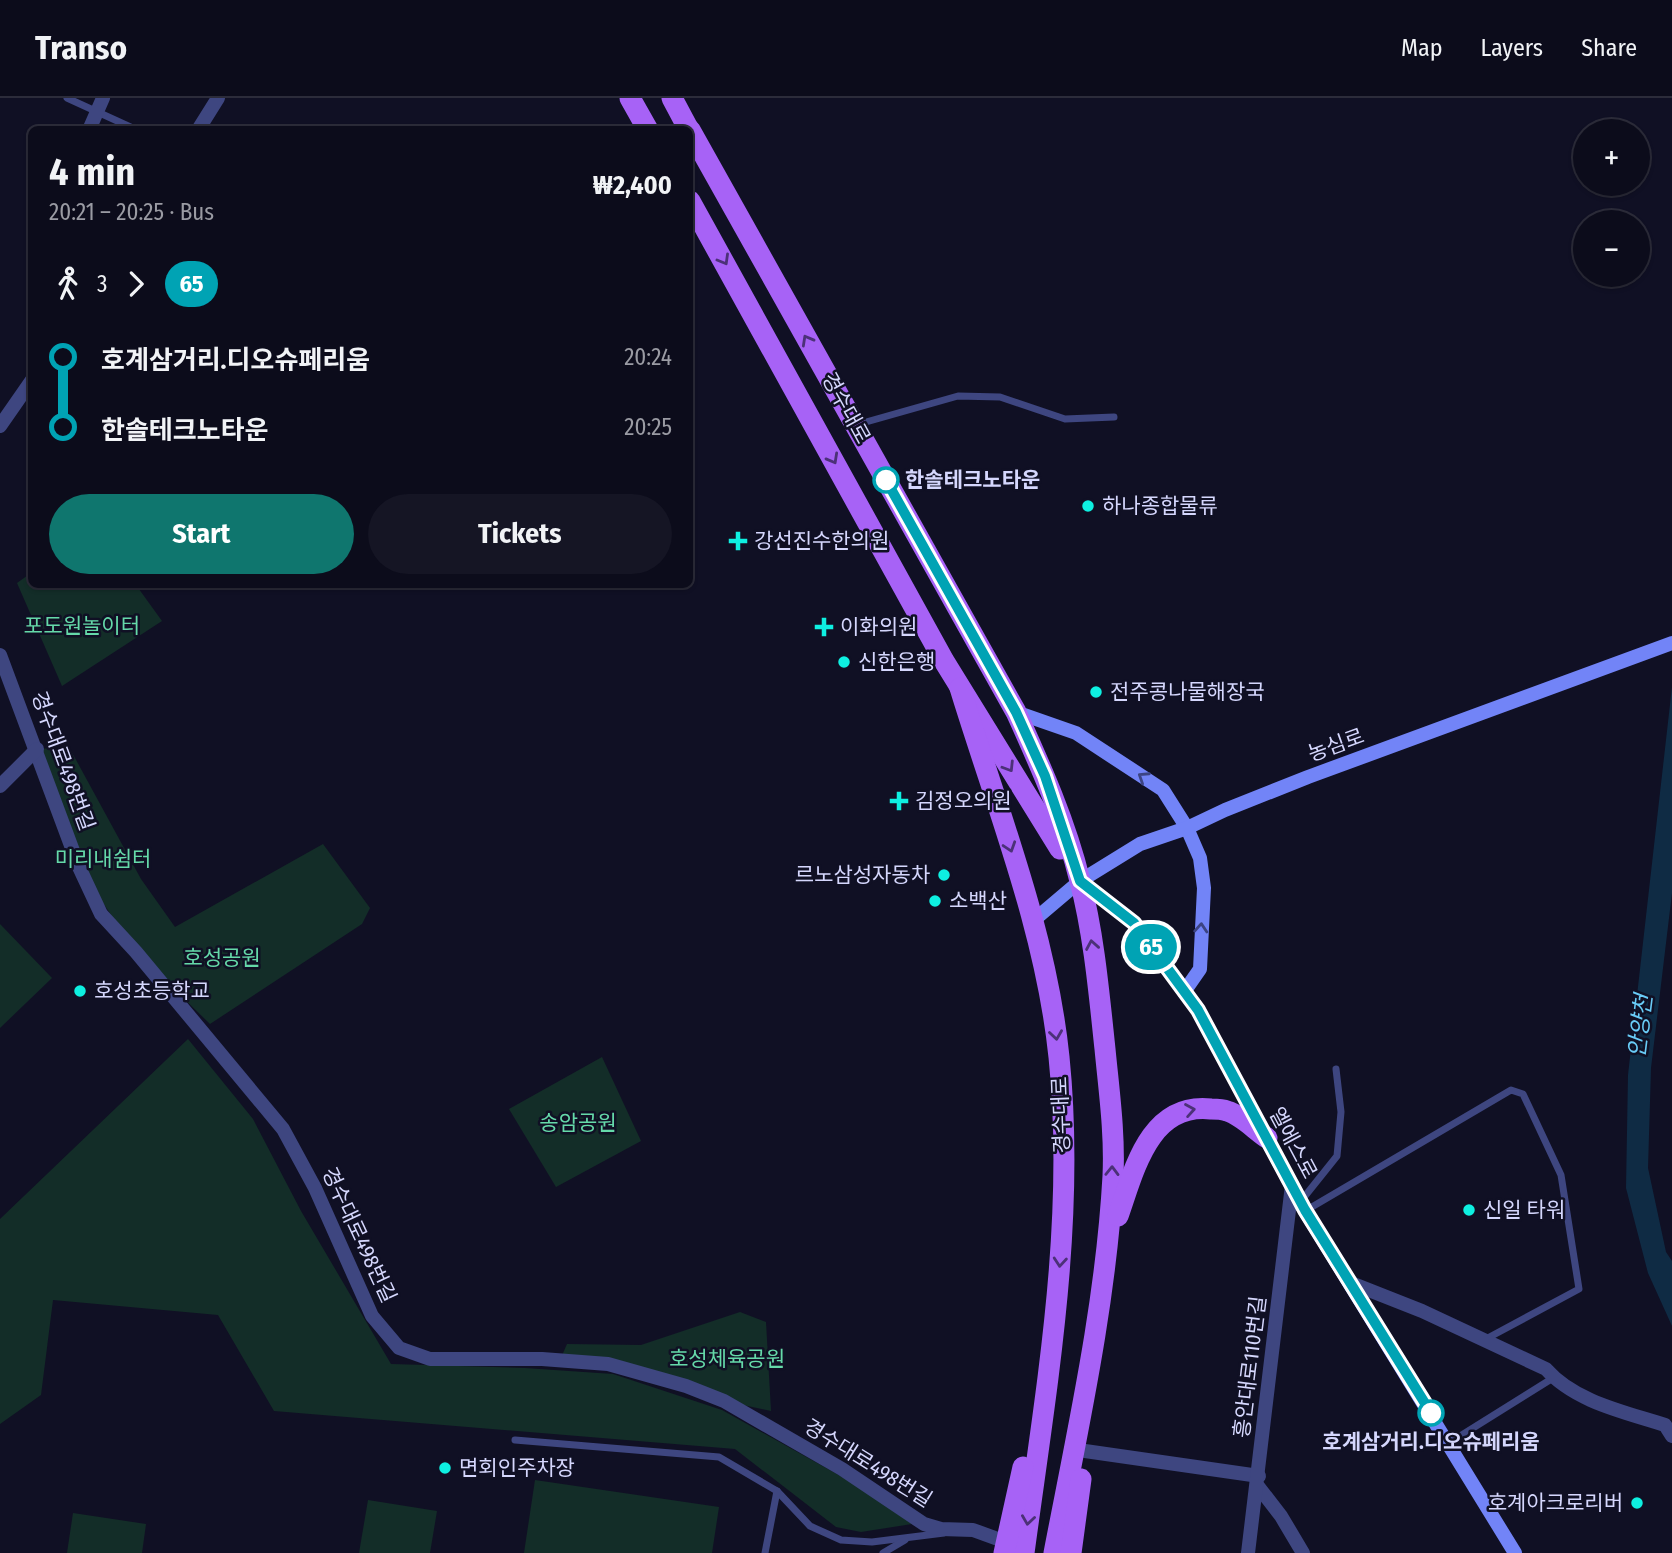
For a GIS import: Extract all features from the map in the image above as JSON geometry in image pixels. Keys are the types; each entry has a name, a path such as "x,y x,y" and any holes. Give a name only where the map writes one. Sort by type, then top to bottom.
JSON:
{"main road":[{"path":"630,98 646,126"},
{"name":"경수대로","path":"671,98 687,126"},
{"name":"경수대로","path":"693,137 1016,712 1045,776 1080,881 1100,992 1112,1114 1113,1173 1108,1245 1095,1337 1054,1553"},
{"name":"경수대로","path":"693,206 960,688 1080,881"},
{"name":"경수대로","path":"960,688 1034,920 1051,1000 1059,1057 1064,1177 1054,1331 1011,1549"},
{"path":"1108,1245 1135,1167 1156,1129 1175,1113 1199,1108 1228,1111 1267,1138"},
{"path":"1071,1553 1085,1451 1095,1337"}],"street":[{"path":"200,126 218,98"},
{"path":"91,126 100,105"},
{"path":"0,426 28,386"},
{"name":"농심로","path":"1034,920 1080,881 1140,844 1187,828 1225,810 1308,778 1672,643"},
{"name":"경수대로498번길","path":"0,654 79,867 101,914 136,952 283,1129 315,1188 372,1316 399,1348 430,1360 542,1359 608,1364 686,1386 724,1401 842,1469 924,1524 941,1529 972,1530 1011,1549"},
{"path":"1016,712 1076,733 1163,790 1187,828 1200,858 1204,888 1200,969 1184,992"},
{"path":"0,786 37,749"},
{"name":"엘에스로","path":"1080,881 1134,923 1198,1010 1303,1206 1515,1553"},
{"name":"흥안대로110번길","path":"1248,1553 1292,1185"},
{"path":"1352,1283 1422,1311 1546,1370 1553,1378 1592,1401 1665,1426 1672,1436"},
{"path":"1085,1451 1258,1481 1303,1553"}],"lane":[{"path":"67,98 100,105 131,126"},
{"path":"855,425 958,396 1000,397 1065,419 1114,417"},
{"path":"1303,1206 1337,1156 1341,1112 1336,1069"},
{"path":"1303,1206 1511,1090 1523,1094 1561,1175 1579,1289 1483,1340"},
{"path":"1449,1443 1553,1378"},
{"path":"515,1440 719,1457 777,1491 810,1526 841,1541 872,1542 972,1530"},
{"path":"765,1553 777,1491"},
{"path":"883,1553 908,1538"}],"green space":[{"name":"포도원놀이터","path":"28,575 28,588 138,588 162,621 62,686 17,583"},
{"name":"호성공원","path":"69,747 141,879 175,927 323,844 370,908 362,924 210,1024 136,952 79,867 37,749"},
{"path":"0,924 52,978 0,1028"},
{"path":"188,1039 253,1119 301,1211 391,1364 613,1374 722,1410 853,1483 912,1524 861,1532 836,1527 735,1449 274,1411 218,1315 53,1300 41,1395 0,1424 0,1219"},
{"name":"송암공원","path":"602,1057 641,1141 556,1187 509,1109"},
{"name":"호성체육공원","path":"740,1312 766,1322 771,1411 724,1401 608,1364 560,1360 567,1344 641,1345"},
{"path":"535,1480 719,1507 712,1553 524,1553"},
{"path":"368,1500 437,1511 430,1553 359,1553"},
{"path":"73,1513 146,1524 142,1553 67,1553"}],"water":[{"name":"안양천","path":"1672,687 1672,893 1651,1068 1648,1168 1666,1252 1672,1261 1672,1326 1648,1273 1626,1188 1628,1075"}],"bus line":[{"name":"65","path":"886,480 1016,712 1045,776 1080,881 1134,923 1198,1010 1305,1210 1431,1413"}],"place":[{"name":"한솔테크노타운","path":"886,480"},
{"name":"하나종합물류","path":"1088,506"},
{"name":"강선진수한의원","path":"738,541"},
{"name":"이화의원","path":"824,627"},
{"name":"신한은행","path":"844,662"},
{"name":"전주콩나물해장국","path":"1096,692"},
{"name":"김정오의원","path":"899,801"},
{"name":"르노삼성자동차","path":"944,875"},
{"name":"소백산","path":"935,901"},
{"name":"호성초등학교","path":"80,991"},
{"name":"신일 타워","path":"1469,1210"},
{"name":"호계삼거리.디오슈페리움","path":"1431,1413"},
{"name":"면회인주차장","path":"445,1468"},
{"name":"호계아크로리버","path":"1637,1503"}],"park label":[{"name":"미리내쉼터","path":"103,859"}]}
